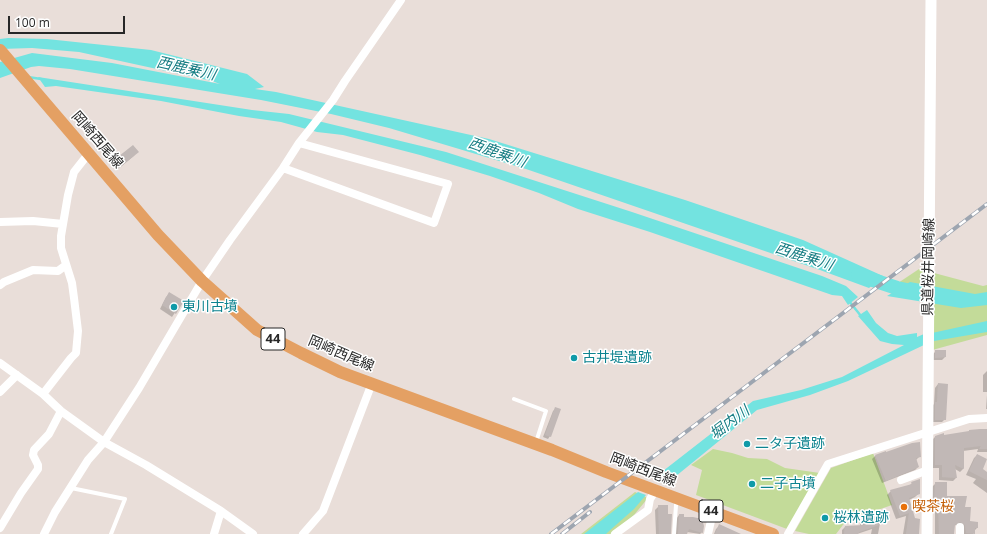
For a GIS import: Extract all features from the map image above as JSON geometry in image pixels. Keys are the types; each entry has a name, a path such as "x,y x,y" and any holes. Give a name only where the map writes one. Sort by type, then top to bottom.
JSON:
{"main road":[{"name":"県道桜井岡崎線","path":"927,534 931,0"},
{"name":"岡崎西尾線","path":"0,50 158,235 202,281 257,330 301,354 340,372 773,534"}],"street":[{"path":"44,534 55,512 88,460 104,442 140,388 202,281 283,168 298,143 312,128 333,100 401,0"},
{"path":"283,168 434,223 448,184 298,143"},
{"path":"43,394 76,353 78,331 74,298 61,248 60,236 74,172 89,153"},
{"path":"0,222 33,220 63,224"},
{"path":"0,285 33,270 58,271 66,265"},
{"path":"0,363 43,394 61,411 104,442 221,510 253,534"},
{"path":"0,392 17,375"},
{"path":"303,534 323,510 372,383"},
{"path":"0,528 21,493 38,469 38,465 33,455 34,450 49,434 61,411"},
{"path":"788,534 828,464 969,419 987,418"},
{"path":"901,480 928,470"},
{"path":"615,534 648,510 650,499 649,488"},
{"path":"214,534 221,510"},
{"path":"708,534 713,512"}],"lane":[{"path":"514,399 546,411 535,444"},
{"path":"71,488 126,499 111,534"},
{"path":"674,534 676,505 679,499"}],"green space":[{"path":"919,269 983,286 987,285 987,335 925,352 925,299 889,289"},
{"name":"二子古墳","path":"713,449 748,458 767,459 785,468 820,473 787,529 696,495 702,470 691,465"},
{"path":"873,453 892,505 846,521 836,534 809,534 795,531 831,468"},
{"path":"635,492 648,498 634,515 615,531 611,534 581,534"}],"water":[{"path":"0,39 47,39 151,50 247,74 264,87 255,89 276,92 489,139 685,200 803,240 883,276 869,288 526,169 389,128 331,114 261,100 70,69 39,66 31,67 0,78 0,62 32,53 112,63 220,84 79,52 32,48 0,49"},
{"path":"38,77 252,110 289,114 446,152 632,212 822,276 846,286 858,297 848,305 842,296 832,295 650,232 578,209 539,193 490,176 420,155 343,135 317,132 281,122 239,116 161,101 56,86 45,87"},
{"path":"910,282 975,294 987,292 987,305 961,308 887,296"},
{"name":"堀内川","path":"867,310 876,323 888,333 897,336 917,333 917,337 924,334 924,345 848,381 810,395 757,410 665,485 654,478 753,401 801,390 842,377 904,345 880,341 858,316"},
{"path":"987,321 987,332 934,341 932,333"},
{"path":"638,492 646,495 634,509 606,534 584,534"}],"building":[{"path":"133,145 139,152 120,167 114,160"},
{"path":"169,292 184,301 176,314 162,305"},
{"path":"935,350 946,350 946,357 935,358"},
{"path":"938,383 948,384 946,420 935,420 935,402 937,402"},
{"path":"555,407 561,409 551,437 545,435"},
{"path":"987,429 987,449 979,449 981,446 964,448 964,469 955,465 957,478 942,477 942,465 935,465 935,436 944,433 944,435"},
{"path":"920,442 921,457 916,458 919,467 886,481 875,455 912,443"},
{"path":"977,454 987,459 983,469 987,472 987,480 969,471"},
{"path":"920,479 920,494 909,498 915,518 920,519 919,534 906,534 909,513 900,516 890,490 912,484 911,482"},
{"path":"935,482 947,482 947,496 967,496 965,507 971,507 970,521 978,522 978,528 975,528 975,534 966,533 965,525 960,522 955,525 954,534 939,534 938,502 934,502"},
{"path":"658,505 668,505 668,514 672,514 671,534 659,534"},
{"path":"679,514 684,514 684,517 702,519 704,526 703,533 689,529 687,534 678,534"},
{"path":"877,516 879,525 859,532 858,534 844,534 845,526 864,525 863,520"},
{"path":"719,524 741,534 715,534"}],"waterway":[{"path":"28,77 41,79"},
{"name":"西鹿乗川","path":"858,275 897,288 917,292"},
{"path":"849,301 861,316"}],"railway":[{"path":"551,534 987,204"},
{"path":"562,534 590,512"}],"place":[{"name":"東川古墳","path":"174,307"},
{"name":"古井堤遺跡","path":"574,358"},
{"name":"二タ子遺跡","path":"747,444"},
{"name":"二子古墳","path":"752,484"},
{"name":"喫茶桜","path":"904,507"},
{"name":"桜林遺跡","path":"825,518"}]}
